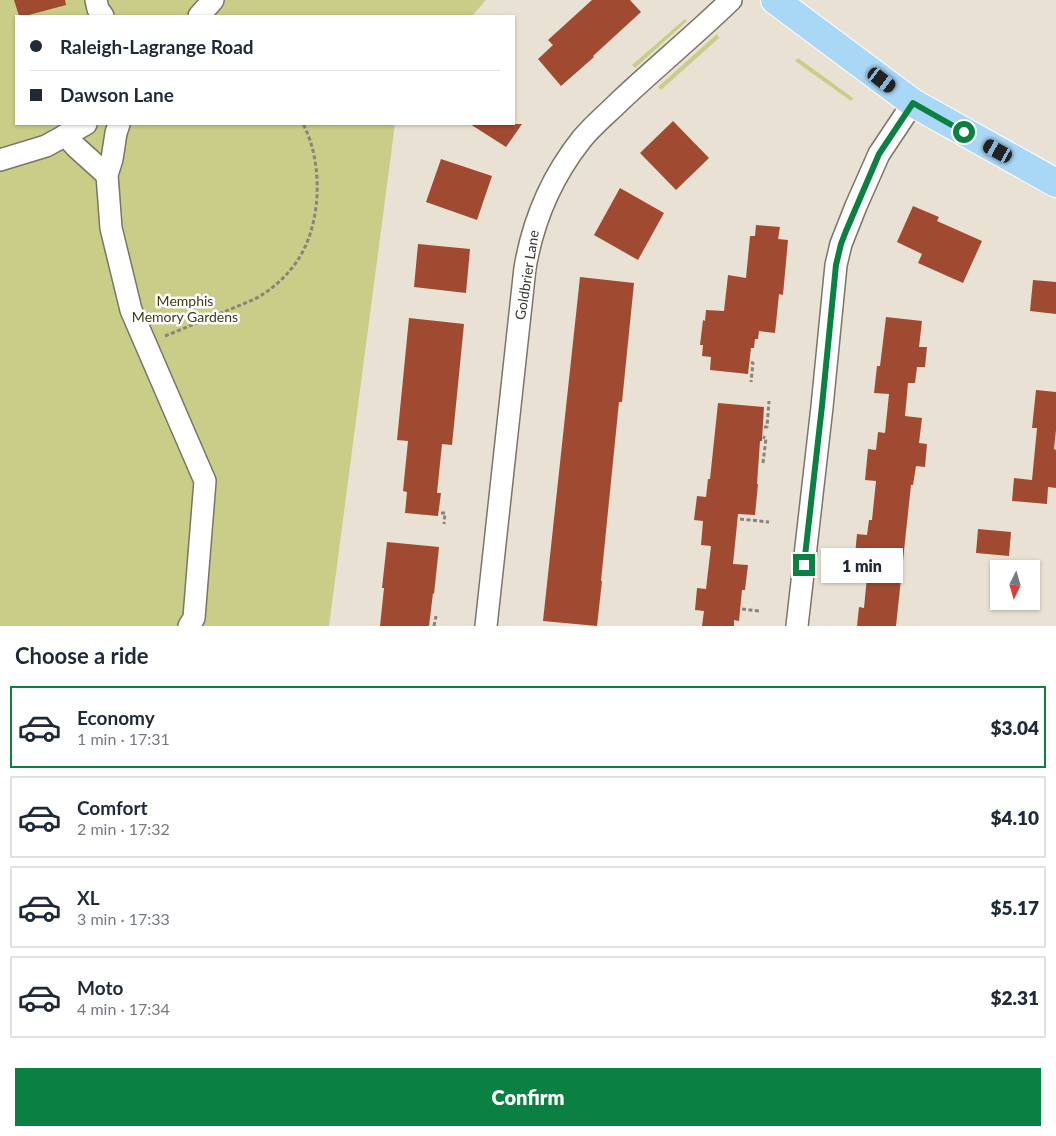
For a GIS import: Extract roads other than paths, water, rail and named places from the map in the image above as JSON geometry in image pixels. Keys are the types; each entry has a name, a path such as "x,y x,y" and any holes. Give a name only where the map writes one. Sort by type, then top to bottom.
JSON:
{"main road":[{"path":"775,0 913,103 1056,183"}],"street":[{"path":"96,0 98,9 102,15"},
{"path":"200,15 212,0"},
{"name":"Goldbrier Lane","path":"486,626 525,268 531,238 540,210 553,181 589,131 731,0"},
{"path":"796,626 822,406 836,265 841,244 879,154 913,103"},
{"path":"0,160 46,146 84,125"},
{"path":"119,125 107,175 111,228 131,310 205,481 194,618 189,626"},
{"path":"65,135 107,175"}],"park label":[{"name":"Memphis Memory Gardens","path":"185,310"}]}
